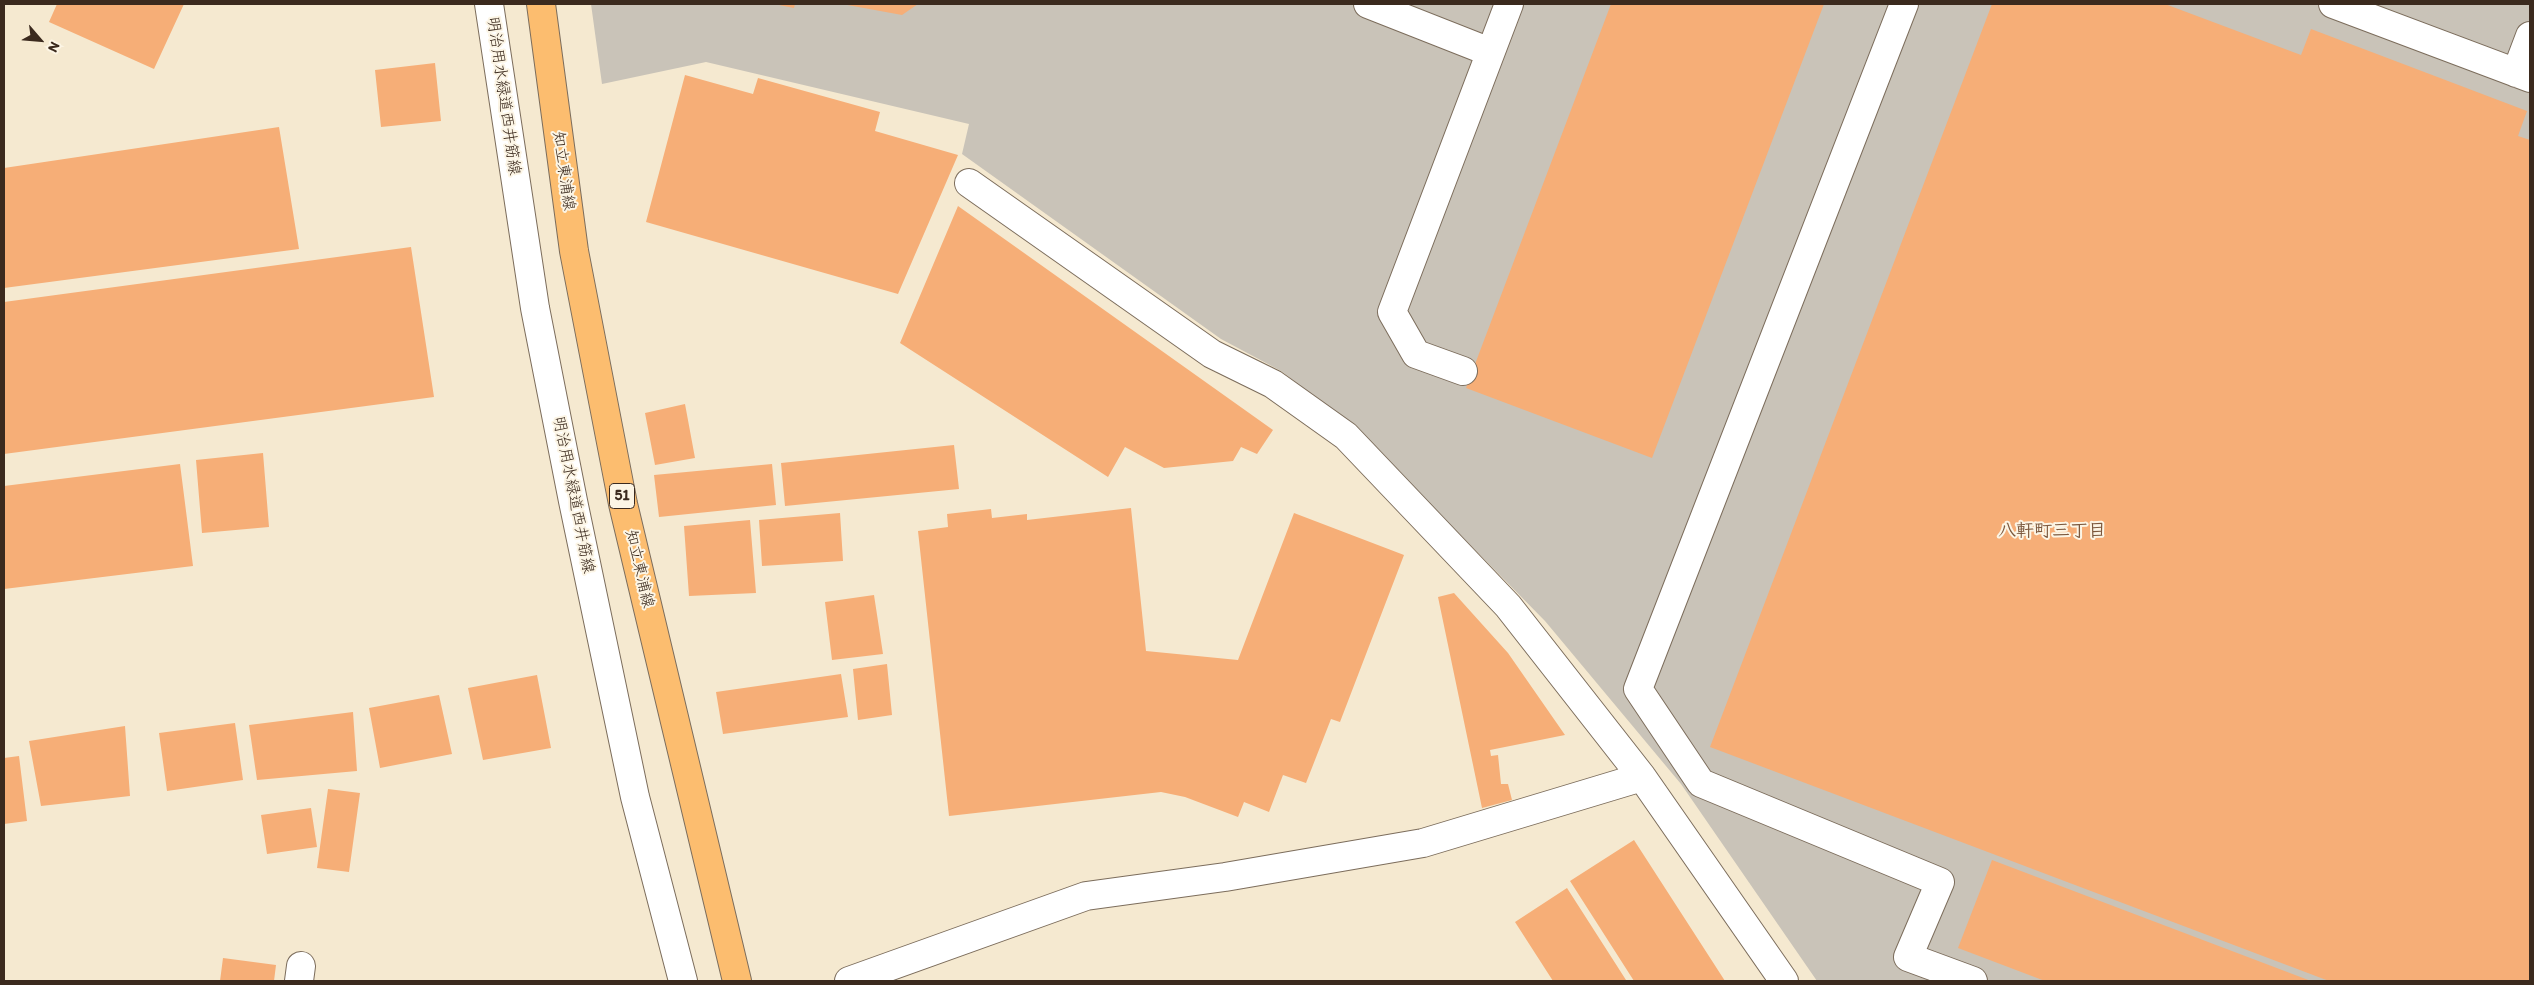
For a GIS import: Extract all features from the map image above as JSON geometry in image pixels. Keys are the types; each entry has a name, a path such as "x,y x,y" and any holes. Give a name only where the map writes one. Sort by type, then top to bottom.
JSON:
{"main road":[{"name":"知立東浦線","path":"541,4 574,251 623,504 737,981"}],"street":[{"name":"明治用水緑道西井筋線","path":"489,4 535,308 569,482 635,797 683,981"},
{"path":"1368,4 1490,52"},
{"path":"1463,371 1416,354 1392,312 1509,4"},
{"path":"1904,4 1638,689 1701,783 1940,882 1908,957 1973,981"},
{"path":"2333,4 2523,76 2530,36"},
{"path":"969,183 1212,354 1273,384 1346,436 1508,606 1642,777 1784,981"},
{"path":"849,981 1086,896 1225,877 1423,843 1642,777"}],"shaded area":[{"path":"591,4 2530,4 2530,981 1817,981 1681,784 1545,621 1351,424 1281,371 1221,339 962,154 969,124 706,62 602,84"}],"building":[{"path":"57,4 184,4 154,69 49,22"},
{"path":"774,4 795,4 794,8"},
{"path":"842,4 918,4 902,15"},
{"path":"1611,4 1824,4 1652,458 1466,388"},
{"path":"1992,4 2165,4 2301,55 2311,29 2527,111 2518,136 2530,140 2530,981 2329,981 1710,747"},
{"path":"435,63 441,121 381,127 375,70"},
{"path":"685,75 753,94 758,78 880,112 875,131 958,155 898,294 646,222"},
{"path":"279,127 299,249 4,288 4,168"},
{"path":"958,206 1273,430 1257,454 1241,447 1233,461 1164,468 1125,447 1108,477 900,343"},
{"path":"411,247 434,397 4,454 4,302"},
{"path":"685,404 695,458 655,465 645,413"},
{"path":"954,445 959,489 785,506 781,463"},
{"path":"263,453 269,527 202,533 196,460"},
{"path":"180,464 193,566 4,589 4,486"},
{"path":"772,464 776,505 659,517 654,475"},
{"path":"1131,508 1146,651 1238,660 1294,513 1404,555 1340,722 1331,719 1306,783 1283,775 1269,812 1244,802 1238,817 1185,797 1161,792 949,816 918,531 948,527 947,514 991,509 992,518 1027,514 1027,520"},
{"path":"840,513 843,561 762,566 759,520"},
{"path":"750,520 756,593 689,596 684,526"},
{"path":"1454,593 1508,653 1565,735 1490,750 1491,756 1498,755 1501,784 1508,784 1512,800 1482,808 1438,597"},
{"path":"874,595 883,654 832,660 825,602"},
{"path":"887,664 892,715 858,720 853,669"},
{"path":"841,674 848,717 723,734 716,692"},
{"path":"537,675 551,748 483,760 468,688"},
{"path":"439,695 452,754 380,768 369,708"},
{"path":"353,712 357,771 257,780 249,725"},
{"path":"235,723 243,780 167,791 159,733"},
{"path":"125,726 130,796 41,806 29,741"},
{"path":"19,756 27,821 4,824 4,758"},
{"path":"328,789 360,793 349,872 317,868"},
{"path":"311,808 317,847 267,854 261,815"},
{"path":"1634,840 1725,981 1634,981 1570,881"},
{"path":"1992,860 2311,981 2045,981 1958,948"},
{"path":"1567,888 1626,980 1553,981 1515,922"},
{"path":"223,958 276,965 274,981 220,981"}],"district":[{"name":"八軒町三丁目","path":"2052,531"}]}
